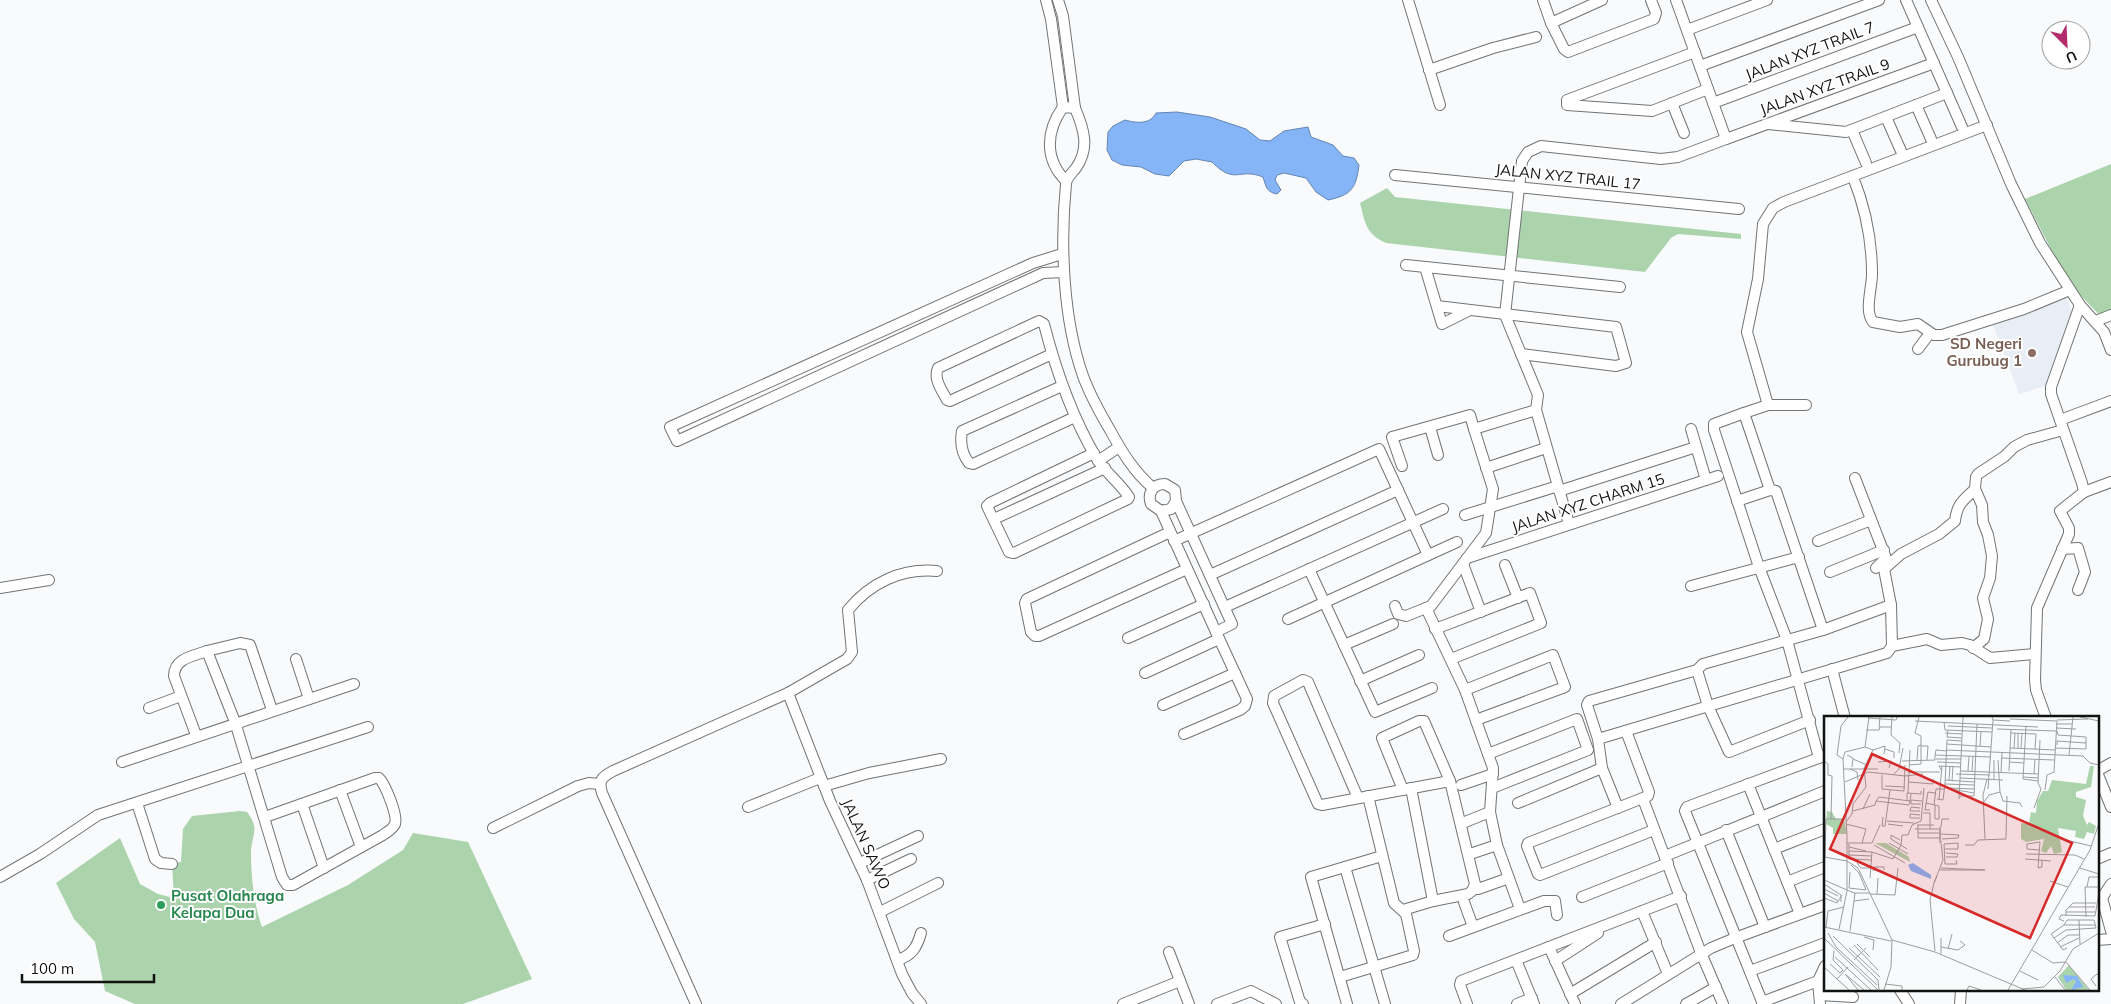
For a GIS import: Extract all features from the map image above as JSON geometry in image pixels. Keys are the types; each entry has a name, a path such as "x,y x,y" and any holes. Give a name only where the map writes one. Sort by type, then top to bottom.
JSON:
{"street":[{"path":"1046,0 1051,19 1063,107 1054,120 1049,141 1049,153 1054,167 1066,181"},
{"path":"1058,0 1062,16 1074,108 1084,127 1085,147 1080,162 1066,181 1062,254 1074,346 1082,374 1119,447 1142,478 1153,488"},
{"path":"1408,0 1440,104"},
{"path":"1542,0 1551,23 1564,49 1568,52 1654,19 1656,13 1651,0"},
{"path":"1551,23 1602,0"},
{"path":"1676,0 1726,138"},
{"path":"1686,30 1766,0"},
{"path":"1700,66 1879,0"},
{"path":"1906,0 1962,127"},
{"path":"1931,0 1958,57 2011,184 2040,243 2080,305 2104,332 2111,350"},
{"name":"JALAN XYZ TRAIL 7","path":"1713,104 1918,27"},
{"path":"1428,70 1493,48 1536,37"},
{"path":"1695,52 1566,100 1567,104 1652,111 1708,89"},
{"name":"JALAN XYZ TRAIL 9","path":"1505,315 1522,161 1528,152 1540,146 1661,159 1678,157 1934,63"},
{"path":"1766,124 1846,132 1947,93"},
{"path":"1672,103 1684,133"},
{"path":"1916,105 1931,139"},
{"path":"1063,107 1074,108"},
{"path":"1886,117 1901,151"},
{"path":"1768,405 1748,332 1758,278 1763,224 1767,215 1779,205 1986,125"},
{"path":"1852,130 1866,163"},
{"name":"JALAN XYZ TRAIL 17","path":"1395,175 1739,209"},
{"path":"1853,176 1861,196 1869,237 1872,274 1869,317 1873,322 1900,327 1918,324 1930,333 1942,335 2024,309 2070,290"},
{"path":"1062,254 1033,263 670,427 677,441 1038,275 1064,272"},
{"path":"1033,263 1038,275"},
{"path":"1406,265 1620,288"},
{"path":"1425,267 1442,324 1468,310"},
{"path":"2080,305 2051,387 2051,394 2084,492"},
{"path":"1437,306 1616,327 1626,363 1616,366 1521,354"},
{"path":"1505,315 1538,395 1536,410 1569,524"},
{"path":"2096,321 2111,315"},
{"path":"1052,354 950,400 947,400 936,380 935,373 938,368 1039,321 1044,324 1062,386 1075,417 1099,460 1128,495 1128,499 1011,553 987,506 990,502 1099,460"},
{"path":"1918,349 1930,333"},
{"path":"1062,386 962,431 962,445 966,459 969,463 973,464 1075,417"},
{"path":"1973,648 1984,639 1988,619 1983,598 1990,578 1992,556 1988,535 1983,522 1982,505 1975,489 1976,477 2006,456 2014,447 2111,401"},
{"path":"1806,405 1768,405 1717,422 1713,427 1759,567 1787,640 1822,757 1686,808 1685,813 1699,842 1735,938 1763,1003 1818,981"},
{"path":"1474,429 1536,410"},
{"path":"1744,413 1770,490"},
{"path":"1394,606 1398,614 1406,616 1431,606 1486,533 1493,489 1470,415 1392,437 1402,466"},
{"path":"1430,427 1438,455"},
{"path":"1691,429 1706,480"},
{"path":"994,520 1119,447"},
{"path":"1465,515 1696,447"},
{"path":"1486,468 1546,448"},
{"path":"1187,569 1041,636 1035,636 1031,632 1025,603 1028,599 1172,537 1191,533 1377,449 1380,450 1428,556"},
{"name":"JALAN XYZ CHARM 15","path":"1465,561 1569,524 1718,476"},
{"path":"1855,478 1886,558 1876,568"},
{"path":"2078,590 2085,572 2074,534 2060,511 2084,492 2111,482"},
{"path":"1145,673 1218,635 1232,624 1176,501 1176,492 1170,485 1161,484 1153,488 1150,495 1150,502 1154,508 1161,511 1171,509 1176,501"},
{"path":"1598,739 1887,653 1892,646 1891,605 1884,569 1901,554 1939,534 1955,521 1955,514 1962,500 1975,489"},
{"path":"1210,575 1398,490"},
{"path":"1737,501 1770,490 1776,491 1779,495 1823,630"},
{"path":"1225,607 1443,508"},
{"path":"1161,511 1247,699 1245,706 1240,710 1184,734"},
{"path":"1818,541 1871,520"},
{"path":"2045,716 2036,690 2037,608 2069,534 2069,528"},
{"path":"1288,618 1458,542"},
{"path":"2062,549 2078,548"},
{"path":"1830,572 1884,550"},
{"path":"1871,555 1887,591"},
{"path":"1691,586 1799,557"},
{"path":"1465,561 1481,612"},
{"path":"1505,565 1518,598"},
{"path":"1309,569 1376,713 1432,688"},
{"path":"696,1004 635,871 602,793 600,784 603,776 788,693 847,659 852,652 848,610 868,589 902,574 917,571 937,572"},
{"path":"0,588 49,580"},
{"path":"1436,629 1530,593 1541,623 1451,659"},
{"path":"1128,638 1204,604"},
{"path":"1618,808 1602,768 1598,739 1586,705 1588,702 1697,670 1703,664 1823,630 1891,605"},
{"path":"1426,608 1466,690 1488,754 1493,774 1490,812 1497,845 1520,909"},
{"path":"1344,645 1393,624"},
{"path":"1892,646 1927,639 1941,645 1962,643 1990,658 2035,654"},
{"path":"196,735 174,676 175,666 181,661 207,651 240,643 250,645 272,710"},
{"path":"207,651 235,722 282,877 287,885 293,885 394,827 396,817 383,783 379,778 371,779 264,817"},
{"path":"1360,681 1419,654"},
{"path":"1466,690 1553,655 1565,687 1476,720"},
{"path":"296,659 309,699"},
{"path":"1832,669 1844,716"},
{"path":"1697,670 1708,706 1729,752 1810,720"},
{"path":"1163,705 1235,673"},
{"path":"1340,977 1413,955 1414,951 1407,918 1403,910 1394,902 1382,856 1363,797 1308,682 1303,680 1274,696 1273,703 1318,804 1322,805 1363,797 1450,781"},
{"path":"122,762 196,735 354,684"},
{"name":"JALAN SAWO","path":"788,693 822,782 867,880 897,960 909,986 921,1004"},
{"path":"149,708 181,696"},
{"path":"1488,754 1577,720 1588,750 1492,788"},
{"path":"1403,910 1433,901 1468,894 1472,891 1475,884 1450,781 1428,727 1424,721 1419,721 1382,738 1407,789 1433,901"},
{"path":"0,877 40,854 98,816 368,727"},
{"path":"1626,731 1649,792 1648,796 1528,843 1527,846 1538,874 1654,830"},
{"path":"748,807 822,782 941,758"},
{"path":"2098,770 2111,763"},
{"path":"1518,803 1602,768"},
{"path":"1461,785 1493,774"},
{"path":"2098,774 2111,807"},
{"path":"493,828 578,786 588,783 600,784"},
{"path":"1748,784 1800,914"},
{"path":"340,790 361,847"},
{"path":"1582,897 1726,830 1824,791"},
{"path":"1643,799 1701,953 1723,1004"},
{"path":"137,803 155,859 161,863 172,864"},
{"path":"302,804 324,868"},
{"path":"1465,822 1490,812"},
{"path":"1774,849 1824,829"},
{"path":"1726,830 1765,927"},
{"path":"860,863 918,836"},
{"path":"1470,854 1497,845"},
{"path":"2098,859 2111,853"},
{"path":"1347,1004 1311,877 1382,856"},
{"path":"867,880 911,859"},
{"path":"1345,867 1385,1004"},
{"path":"1787,882 1824,867"},
{"path":"1478,889 1509,878"},
{"path":"880,912 938,883"},
{"path":"2111,884 2102,898 2111,932"},
{"path":"1467,1004 1460,985 1461,981 1681,896"},
{"path":"1449,936 1544,901 1555,901 1557,915"},
{"path":"1464,902 1473,927"},
{"path":"1620,1004 1701,953 1735,938 1824,905"},
{"path":"1642,911 1668,974"},
{"path":"1555,960 1614,922"},
{"path":"1302,1004 1280,937 1325,924"},
{"path":"897,960 915,949 921,933"},
{"path":"2098,940 2111,939"},
{"path":"1570,994 1656,942"},
{"path":"1750,971 1824,943"},
{"path":"1549,947 1575,1004"},
{"path":"1169,952 1190,1004"},
{"path":"1516,960 1533,1001 1517,1004"},
{"path":"1824,968 1818,981 1820,999 1853,997"},
{"path":"1123,1004 1180,981"},
{"path":"1686,1004 1716,987"},
{"path":"1217,1004 1251,991 1276,1004"},
{"path":"1901,992 1909,1004"}],"shaded area":[{"name":"SD Negeri Gurubug 1","path":"2065,295 2073,313 2052,384 2019,394 1992,323"}],"green space":[{"path":"2111,164 2111,320 2106,322 2068,282 2025,199"},
{"path":"1387,188 1395,197 1741,234 1741,239 1678,234 1671,238 1645,272 1386,243 1370,232 1360,203"},
{"name":"Pusat Olahraga Kelapa Dua","path":"240,811 247,812 254,823 251,847 252,872 255,900 262,927 348,885 403,850 413,833 468,842 532,979 463,1004 135,1004 105,991 95,942 74,919 56,883 120,838 140,884 158,894 174,898 172,863 181,862 183,829 192,816"}],"water":[{"path":"1177,112 1210,117 1246,129 1260,140 1270,141 1284,131 1308,127 1311,137 1333,145 1343,156 1354,158 1359,165 1356,180 1351,190 1347,193 1328,200 1316,192 1306,178 1284,173 1277,175 1275,180 1281,190 1277,194 1269,190 1263,177 1255,174 1232,175 1220,169 1212,162 1196,159 1184,161 1169,176 1155,174 1141,167 1122,165 1112,160 1107,150 1108,132 1113,126 1125,120 1138,122 1150,120 1156,113"}],"place":[{"name":"SD Negeri Gurubug 1","path":"2032,353"},
{"name":"Pusat Olahraga Kelapa Dua","path":"161,905"}]}
